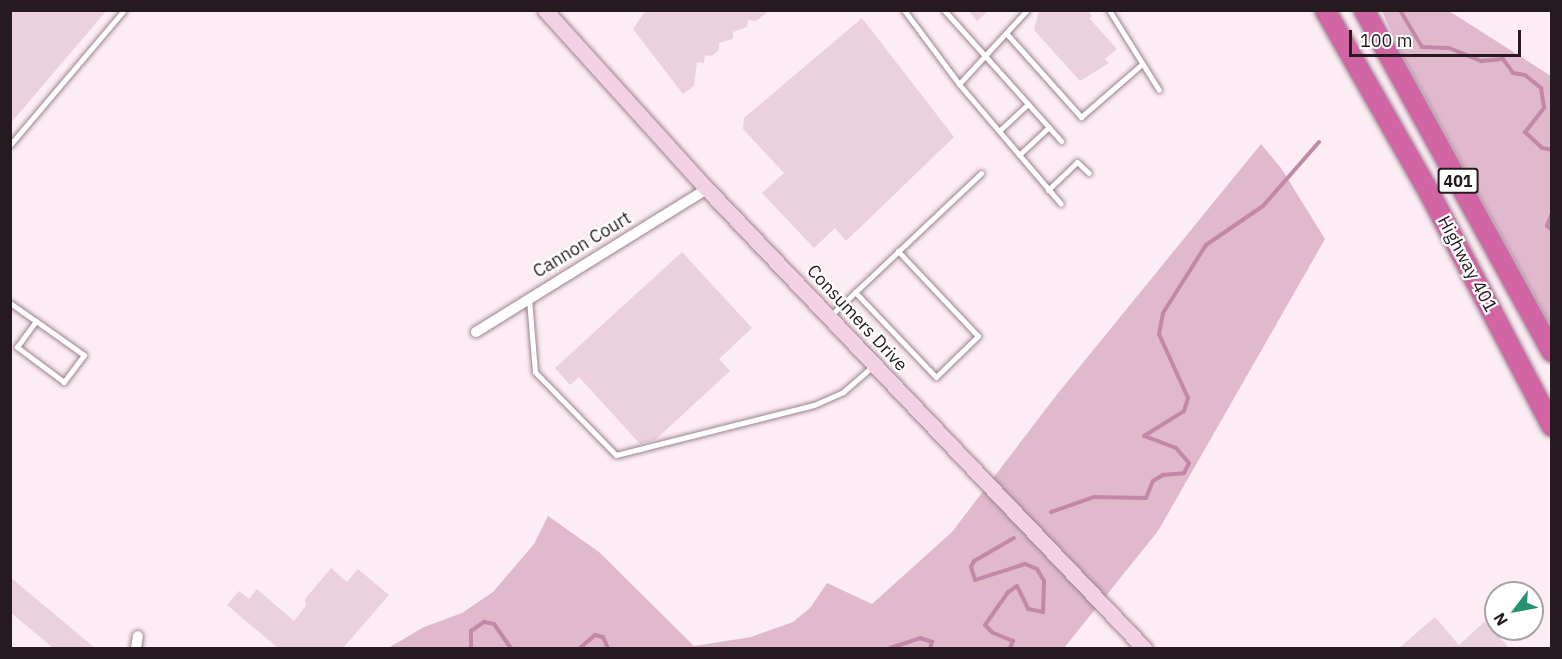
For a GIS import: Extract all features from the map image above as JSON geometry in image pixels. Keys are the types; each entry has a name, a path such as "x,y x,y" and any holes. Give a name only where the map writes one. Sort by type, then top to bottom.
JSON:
{"highway":[{"name":"Highway 401","path":"1324,10 1431,196 1551,426"},
{"name":"Highway 401","path":"1364,10 1551,352"}],"main road":[{"name":"Consumers Drive","path":"545,10 707,189 1050,552 1144,648"}],"street":[{"name":"Cannon Court","path":"476,332 529,297 707,189"},
{"path":"136,648 138,636"}],"lane":[{"path":"10,145 124,10"},
{"path":"904,10 959,84 1061,204"},
{"path":"944,10 1061,141"},
{"path":"959,84 1027,10"},
{"path":"1109,10 1158,90"},
{"path":"1006,33 1081,117 1142,64"},
{"path":"999,131 1029,104"},
{"path":"1019,155 1049,128"},
{"path":"1048,190 1077,162 1089,172"},
{"path":"828,317 981,173"},
{"path":"855,292 936,376 978,336 898,251"},
{"path":"529,297 535,372 616,455 814,405 843,392 874,365"},
{"path":"10,303 36,321 84,355 64,382 17,346 36,321"}],"shaded area":[{"path":"1382,11 1449,11 1551,76 1551,326 1400,51"},
{"path":"1261,144 1281,168 1325,239 1158,531 1064,648 388,648 424,627 462,613 493,592 534,544 548,516 599,552 694,646 751,637 793,622 810,608 827,583 872,604 952,532 1055,397"}],"building":[{"path":"10,10 107,10 10,124"},
{"path":"646,10 770,10 756,21 748,20 747,27 733,32 733,39 719,43 719,50 712,56 705,55 704,63 697,62 694,86 683,94 633,29"},
{"path":"968,10 989,10 977,21"},
{"path":"1039,10 1088,10 1092,16 1089,18 1117,49 1105,59 1109,63 1080,81 1034,30"},
{"path":"862,18 954,137 846,241 835,228 814,248 762,193 784,173 743,129 744,118"},
{"path":"682,252 752,328 719,359 730,371 655,440 640,444 579,377 570,385 555,368"},
{"path":"331,568 347,582 358,569 389,595 343,648 278,648 227,605 239,591 249,599 257,589 294,621 306,606 305,599"},
{"path":"10,577 95,648 53,648 10,612"},
{"path":"1435,617 1459,645 1484,622 1484,641 1503,641 1509,648 1399,648"}],"waterway":[{"path":"1400,10 1422,47 1449,48 1481,61 1503,59 1513,73 1525,75 1541,88 1544,108 1525,132 1542,148 1552,150"},
{"path":"1051,512 1094,497 1146,498 1153,481 1163,475 1184,473 1189,463 1176,448 1144,436 1184,411 1188,398 1159,334 1163,313 1206,245 1263,206 1319,142"},
{"path":"1552,213 1547,226 1552,230"},
{"path":"1010,648 1013,641 993,633 985,625 1007,593 1017,586 1028,609 1043,612 1044,581 1037,569 1025,564 975,580 971,567 974,561 1014,538"},
{"path":"471,648 471,631 484,622 494,624 511,648"},
{"path":"580,648 595,635 603,637 608,648"},
{"path":"890,648 920,638 932,642 930,648"}]}
